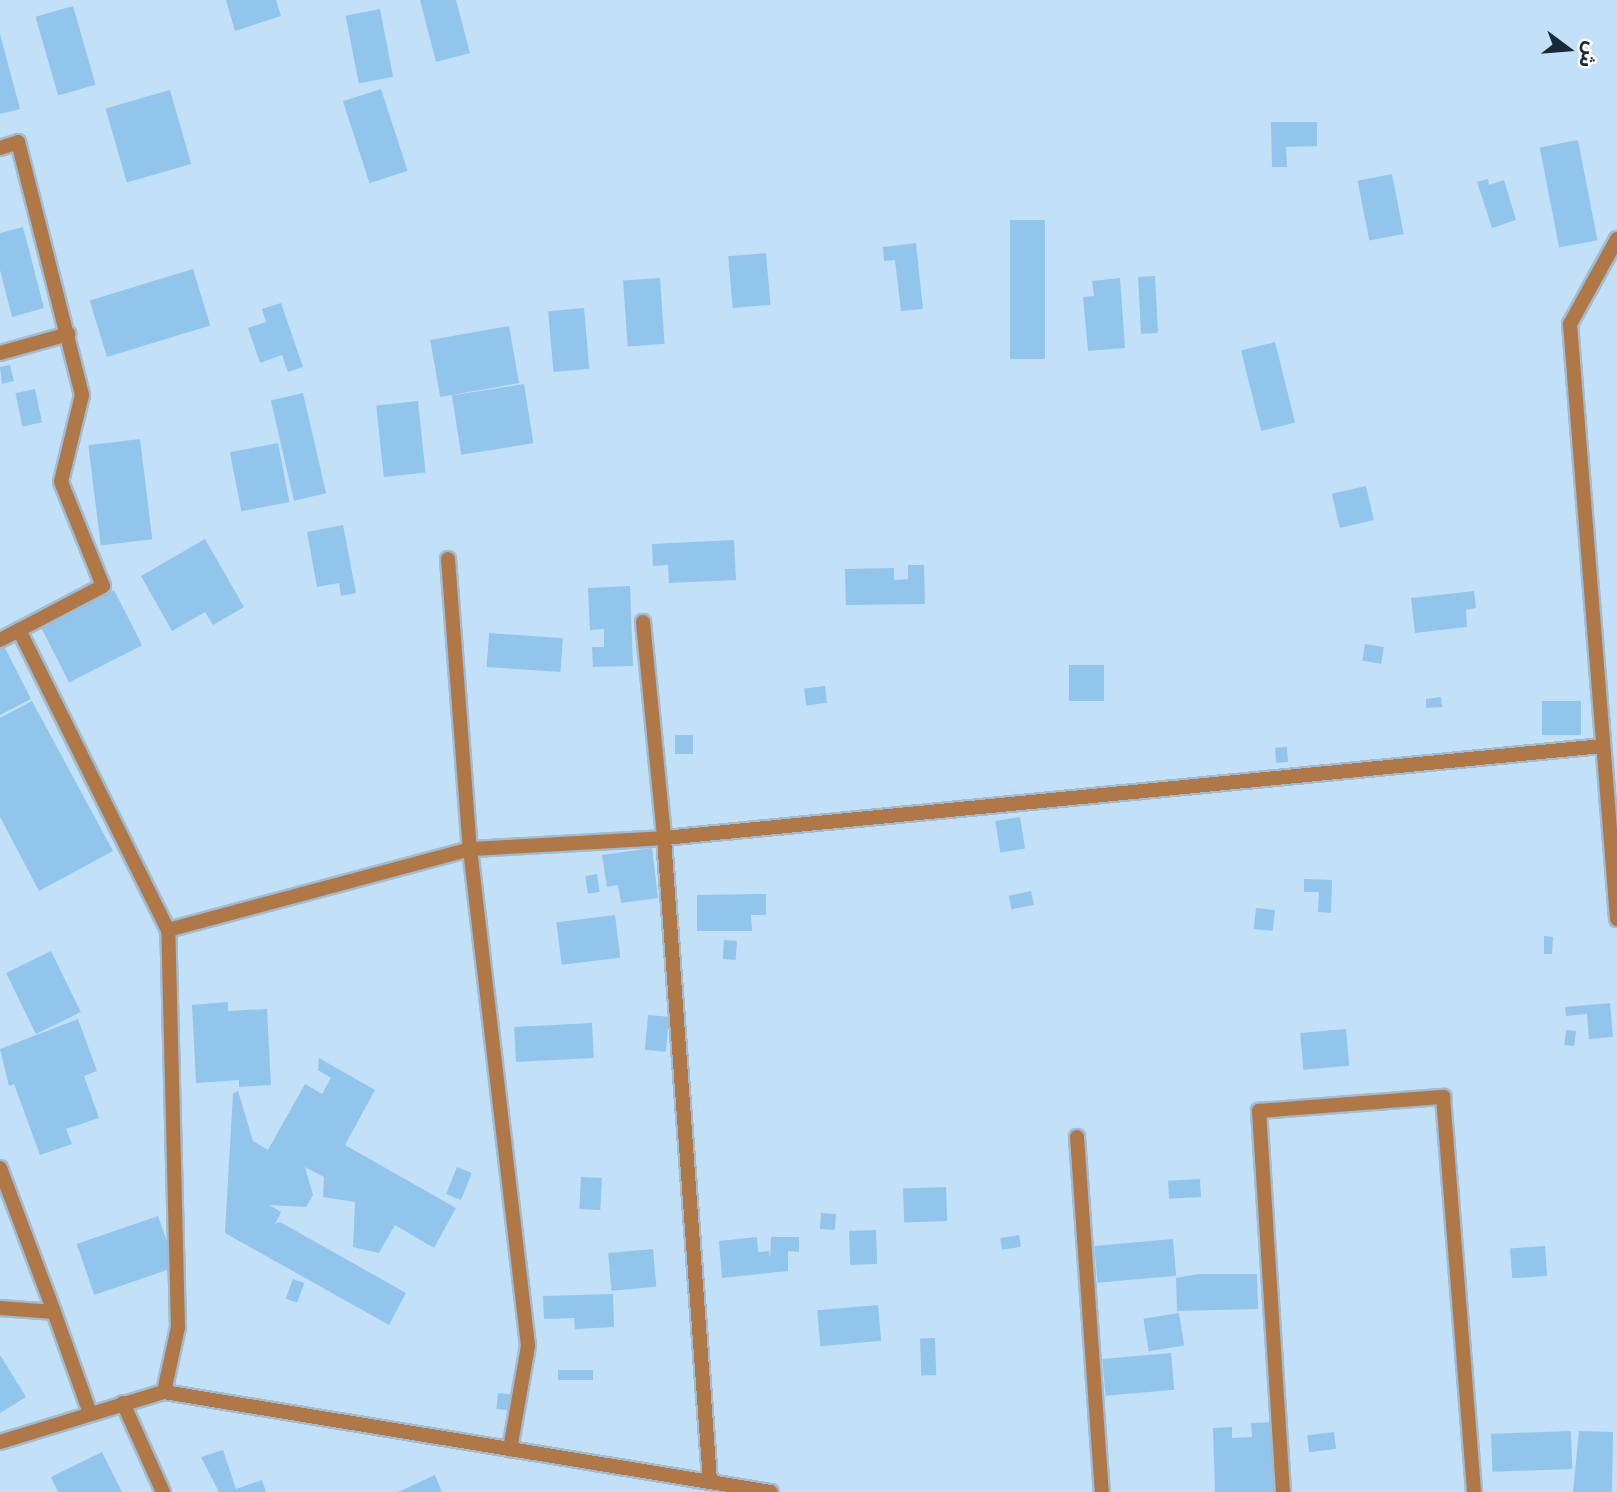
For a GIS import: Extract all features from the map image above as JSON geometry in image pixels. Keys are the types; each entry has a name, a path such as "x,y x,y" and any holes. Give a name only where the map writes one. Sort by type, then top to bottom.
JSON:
{"street":[{"path":"0,148 18,142 68,334 82,395 61,482 103,586 0,640"},
{"path":"1617,239 1570,324 1617,919"},
{"path":"0,353 68,334"},
{"path":"448,559 470,849 528,1346 510,1449"},
{"path":"643,622 664,838 710,1482"},
{"path":"19,630 168,930 178,1327 164,1392"},
{"path":"168,930 470,849 664,838 1603,746"},
{"path":"1283,1492 1259,1111 1443,1097 1474,1492"},
{"path":"1077,1137 1102,1492"},
{"path":"0,1168 90,1413"},
{"path":"0,1308 54,1312"},
{"path":"0,1442 164,1392 771,1492"},
{"path":"123,1404 163,1492"}],"building":[{"path":"226,0 276,0 281,16 235,31"},
{"path":"420,0 456,0 470,53 436,62"},
{"path":"73,6 96,85 58,96 36,17"},
{"path":"380,9 393,77 359,83 346,16"},
{"path":"0,34 20,109 0,114"},
{"path":"381,89 408,171 370,183 343,101"},
{"path":"170,90 191,164 127,182 106,108"},
{"path":"1271,122 1317,122 1317,146 1286,147 1287,167 1272,167"},
{"path":"1578,140 1597,240 1559,248 1540,147"},
{"path":"1392,174 1404,234 1369,241 1358,181"},
{"path":"1488,179 1489,185 1504,180 1516,220 1492,228 1477,182"},
{"path":"1010,220 1045,220 1045,359 1010,359"},
{"path":"23,227 44,308 12,317 0,270 0,233"},
{"path":"916,243 923,309 901,311 895,260 884,261 883,247"},
{"path":"766,253 771,305 733,308 728,256"},
{"path":"193,269 210,325 107,357 90,301"},
{"path":"1155,276 1158,333 1141,334 1138,277"},
{"path":"660,278 665,344 628,346 623,281"},
{"path":"1120,278 1125,348 1088,351 1083,297 1094,296 1092,281"},
{"path":"281,303 303,367 288,372 282,355 260,363 248,328 266,322 262,309"},
{"path":"584,308 589,369 553,372 548,311"},
{"path":"509,326 519,383 440,397 430,340"},
{"path":"1275,342 1295,423 1261,431 1241,350"},
{"path":"10,365 14,381 2,384 0,367"},
{"path":"524,384 533,443 461,455 452,395"},
{"path":"35,389 42,422 23,426 15,393"},
{"path":"303,393 326,493 294,501 271,400"},
{"path":"418,401 426,473 384,477 376,405"},
{"path":"140,439 152,539 101,546 88,445"},
{"path":"278,443 289,502 241,511 230,452"},
{"path":"1366,486 1374,520 1340,528 1332,494"},
{"path":"343,525 356,593 341,596 339,583 317,587 307,532"},
{"path":"205,539 244,607 213,625 205,612 172,631 141,576"},
{"path":"734,540 736,580 669,583 668,565 653,566 652,544"},
{"path":"908,565 924,565 925,604 846,605 845,569 894,568 894,580 908,579"},
{"path":"630,586 633,666 593,667 592,647 604,647 604,629 590,630 588,588"},
{"path":"114,590 142,645 69,682 41,627"},
{"path":"1474,591 1476,608 1466,610 1467,627 1415,633 1411,598"},
{"path":"489,633 563,638 560,672 487,667"},
{"path":"1365,644 1384,647 1381,664 1362,661"},
{"path":"4,646 31,699 0,715 0,648"},
{"path":"1069,665 1104,665 1104,701 1069,701"},
{"path":"825,686 827,703 806,705 804,689"},
{"path":"1441,697 1442,707 1426,708 1426,699"},
{"path":"32,701 113,851 39,891 0,817 0,718"},
{"path":"1542,701 1581,701 1581,735 1542,735"},
{"path":"675,735 693,735 693,754 675,754"},
{"path":"1287,747 1288,762 1276,763 1275,748"},
{"path":"1020,817 1025,849 1000,853 995,821"},
{"path":"652,848 658,898 621,903 618,885 607,887 602,855"},
{"path":"597,874 600,892 588,894 585,876"},
{"path":"1304,879 1332,880 1331,913 1318,912 1319,892 1304,892"},
{"path":"1031,891 1034,905 1011,909 1009,896"},
{"path":"766,894 766,915 751,915 752,931 697,931 697,895"},
{"path":"1256,908 1275,910 1273,931 1254,929"},
{"path":"615,915 620,958 562,965 556,922"},
{"path":"1544,936 1553,937 1552,954 1544,954"},
{"path":"724,940 737,941 736,960 723,959"},
{"path":"51,951 81,1012 36,1034 6,973"},
{"path":"228,1002 228,1011 267,1009 271,1085 239,1087 239,1080 196,1083 192,1005"},
{"path":"1610,1003 1613,1037 1589,1039 1587,1014 1566,1016 1565,1007"},
{"path":"648,1015 669,1017 666,1052 645,1050"},
{"path":"78,1019 97,1071 84,1076 99,1118 66,1129 72,1144 40,1155 14,1084 9,1086 0,1049"},
{"path":"592,1023 594,1058 516,1062 514,1027"},
{"path":"1346,1029 1349,1066 1303,1070 1300,1033"},
{"path":"1566,1030 1576,1031 1574,1046 1564,1045"},
{"path":"319,1058 375,1090 345,1145 456,1208 434,1248 395,1225 379,1253 353,1247 355,1202 323,1197 324,1177 305,1167 313,1195 306,1207 269,1205 281,1212 275,1224 280,1222 406,1293 389,1325 225,1233 233,1093 238,1091 253,1141 268,1150 305,1084 322,1094 331,1078 318,1070"},
{"path":"457,1167 472,1173 461,1200 446,1194"},
{"path":"581,1177 602,1178 600,1210 579,1209"},
{"path":"1200,1179 1201,1197 1169,1199 1168,1181"},
{"path":"946,1187 947,1221 904,1222 903,1189"},
{"path":"821,1213 836,1214 835,1230 820,1229"},
{"path":"158,1216 176,1267 94,1295 77,1244"},
{"path":"876,1230 877,1264 850,1265 849,1231"},
{"path":"1019,1235 1021,1247 1002,1250 1000,1238"},
{"path":"757,1237 758,1252 769,1251 770,1258 771,1237 799,1237 799,1252 788,1251 788,1271 722,1278 719,1241"},
{"path":"1173,1239 1176,1276 1098,1283 1094,1246"},
{"path":"1545,1246 1547,1276 1512,1278 1510,1248"},
{"path":"653,1249 656,1287 611,1291 608,1253"},
{"path":"1198,1274 1257,1274 1258,1309 1177,1311 1176,1278"},
{"path":"293,1279 304,1283 297,1303 286,1299"},
{"path":"613,1294 614,1327 575,1329 574,1318 544,1319 543,1296"},
{"path":"878,1305 881,1341 820,1346 817,1310"},
{"path":"1179,1313 1184,1346 1149,1351 1143,1319"},
{"path":"935,1338 936,1375 921,1376 920,1339"},
{"path":"1171,1353 1174,1390 1105,1396 1102,1359"},
{"path":"0,1355 26,1397 0,1413"},
{"path":"558,1370 593,1370 593,1380 558,1380"},
{"path":"498,1393 518,1395 516,1411 496,1409"},
{"path":"1275,1422 1277,1492 1215,1492 1213,1428 1232,1427 1232,1438 1252,1437 1251,1423"},
{"path":"1571,1431 1572,1469 1492,1472 1491,1434"},
{"path":"1579,1431 1613,1432 1612,1492 1573,1492"},
{"path":"1334,1432 1336,1449 1309,1452 1307,1435"},
{"path":"223,1450 236,1489 262,1480 266,1492 219,1492 201,1457"},
{"path":"102,1452 122,1492 58,1492 51,1477"},
{"path":"435,1475 442,1492 398,1492"}]}
